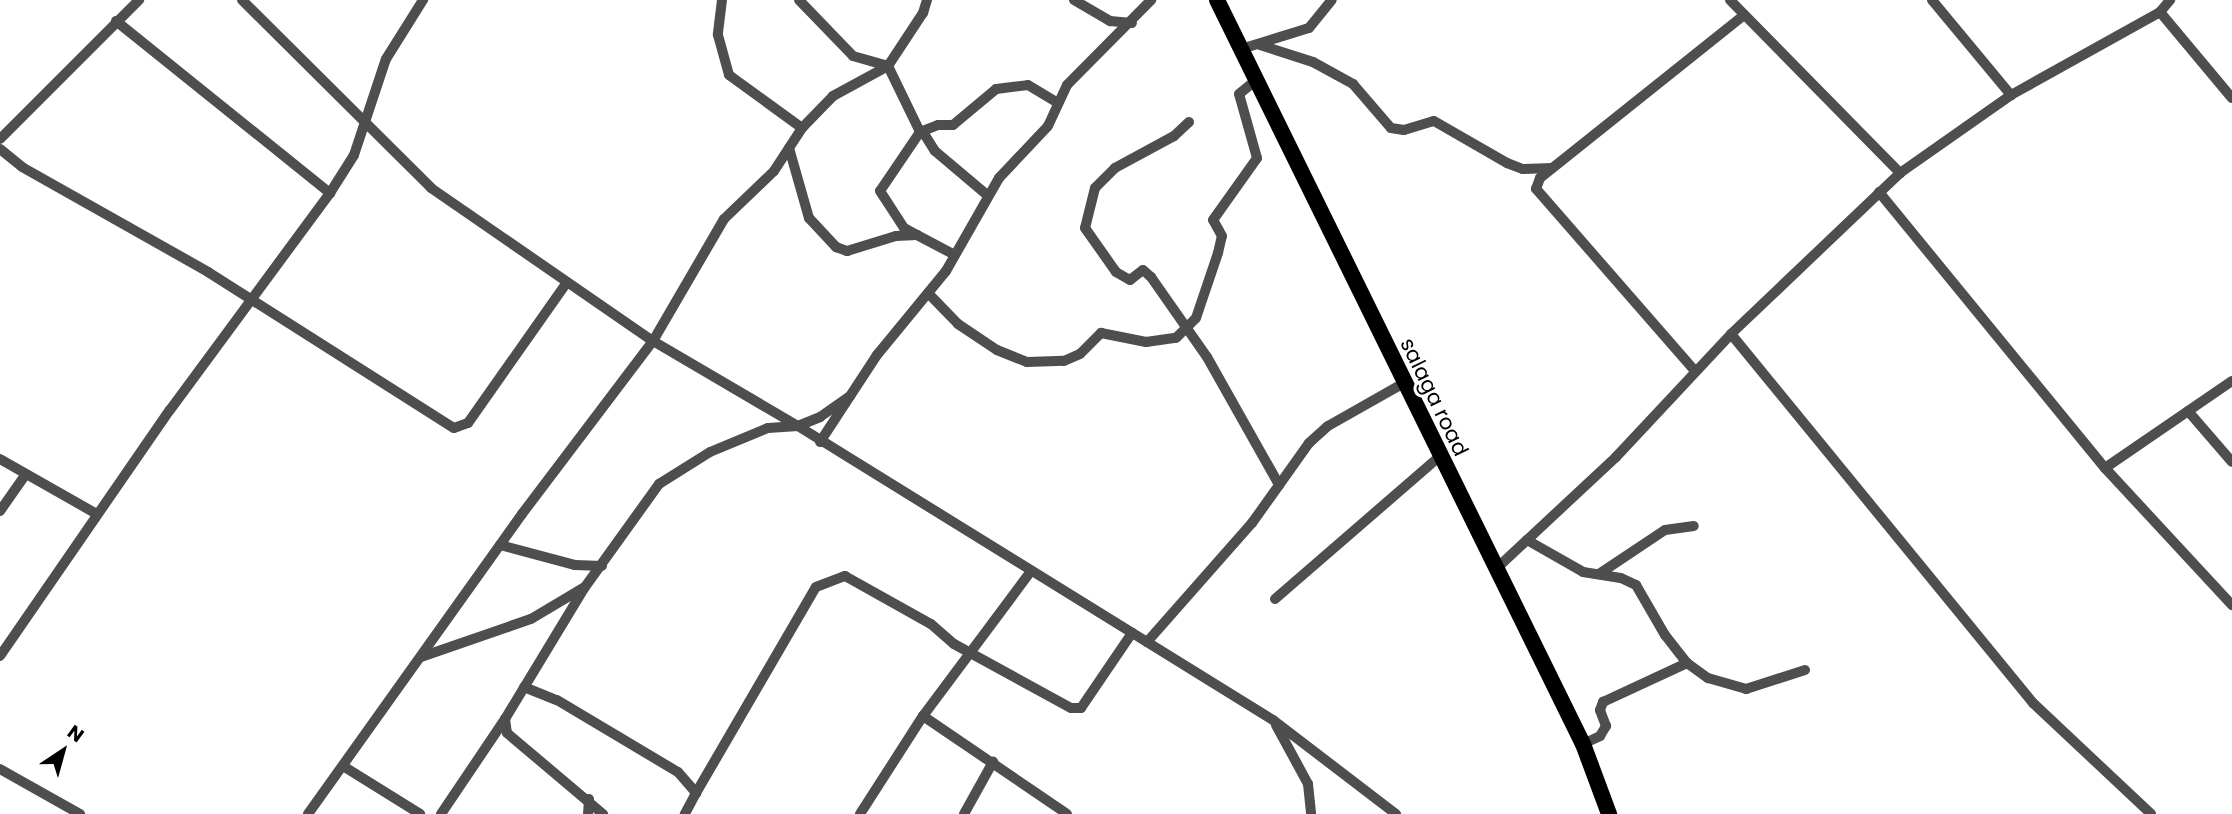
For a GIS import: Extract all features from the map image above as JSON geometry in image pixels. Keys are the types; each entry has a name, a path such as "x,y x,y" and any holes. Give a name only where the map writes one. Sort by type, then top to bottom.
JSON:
{"main road":[{"name":"salaga road","path":"1217,0 1583,744 1609,814"}],"street":[{"path":"0,139 139,0"},
{"path":"242,0 431,188 653,341 798,426 1273,720 1396,814"},
{"path":"0,656 97,514 330,193 354,155 386,59 423,0"},
{"path":"722,0 718,35 729,75 802,128"},
{"path":"799,0 853,56 888,66 921,132 935,151 988,195"},
{"path":"308,814 500,545 653,341 724,219 774,171 802,128 832,96 888,66 923,13 926,0"},
{"path":"1074,0 1110,21 1132,23"},
{"path":"820,442 850,396 928,293 988,195 1048,126 1058,103 1080,68 1132,23 1151,0"},
{"path":"1241,49 1309,28 1332,0"},
{"path":"1730,0 1900,173"},
{"path":"1932,0 2011,95"},
{"path":"1497,568 1616,457 1731,334 1900,173 2011,95 2160,12 2170,0"},
{"path":"2160,12 2232,98"},
{"path":"1695,371 1540,197 1536,189 1540,178 1744,15"},
{"path":"116,21 330,193"},
{"path":"1260,45 1314,62 1353,85 1391,128 1404,130 1434,121 1507,163 1523,169 1553,168"},
{"path":"928,293 958,324 997,350 1027,362 1072,358 1101,333 1161,342 1176,338 1188,327 1200,307 1222,236 1213,220 1257,158 1239,94 1256,80"},
{"path":"953,254 904,228 880,191 921,132 938,125 953,125 996,89 1028,85 1058,103"},
{"path":"1189,122 1174,136 1115,168 1095,188 1086,228 1116,272 1130,280 1143,270 1188,327 1279,485"},
{"path":"789,148 809,218 836,247 847,251 896,236 917,235"},
{"path":"0,149 22,167 251,300 454,428 468,423 567,282"},
{"path":"1880,192 2105,468 2232,605"},
{"path":"1731,334 2041,712 2151,814"},
{"path":"2105,468 2232,381"},
{"path":"1147,642 1328,426 1404,383"},
{"path":"440,814 505,719 584,587 602,566 659,484 730,443 768,428 798,426 820,417 850,396"},
{"path":"2188,411 2232,462"},
{"path":"1275,599 1440,456"},
{"path":"0,459 97,514"},
{"path":"0,511 26,474"},
{"path":"1599,574 1665,530 1695,526"},
{"path":"1527,540 1583,572 1636,585 1687,663 1708,678 1746,689 1805,670"},
{"path":"500,545 575,565 602,566"},
{"path":"860,814 923,716 975,652 1031,571"},
{"path":"685,814 816,587 845,576 931,624 954,644 975,652 1071,708 1081,708 1132,633"},
{"path":"420,657 531,619 584,587"},
{"path":"1583,744 1600,736 1606,726 1601,718 1603,702 1687,663"},
{"path":"524,687 557,699 678,772 696,793"},
{"path":"923,716 1067,814"},
{"path":"505,719 508,733 589,799 603,814"},
{"path":"1273,720 1308,784 1311,814"},
{"path":"964,814 993,762"},
{"path":"343,766 420,814"},
{"path":"0,769 80,814"},
{"path":"589,799 589,814"}]}
